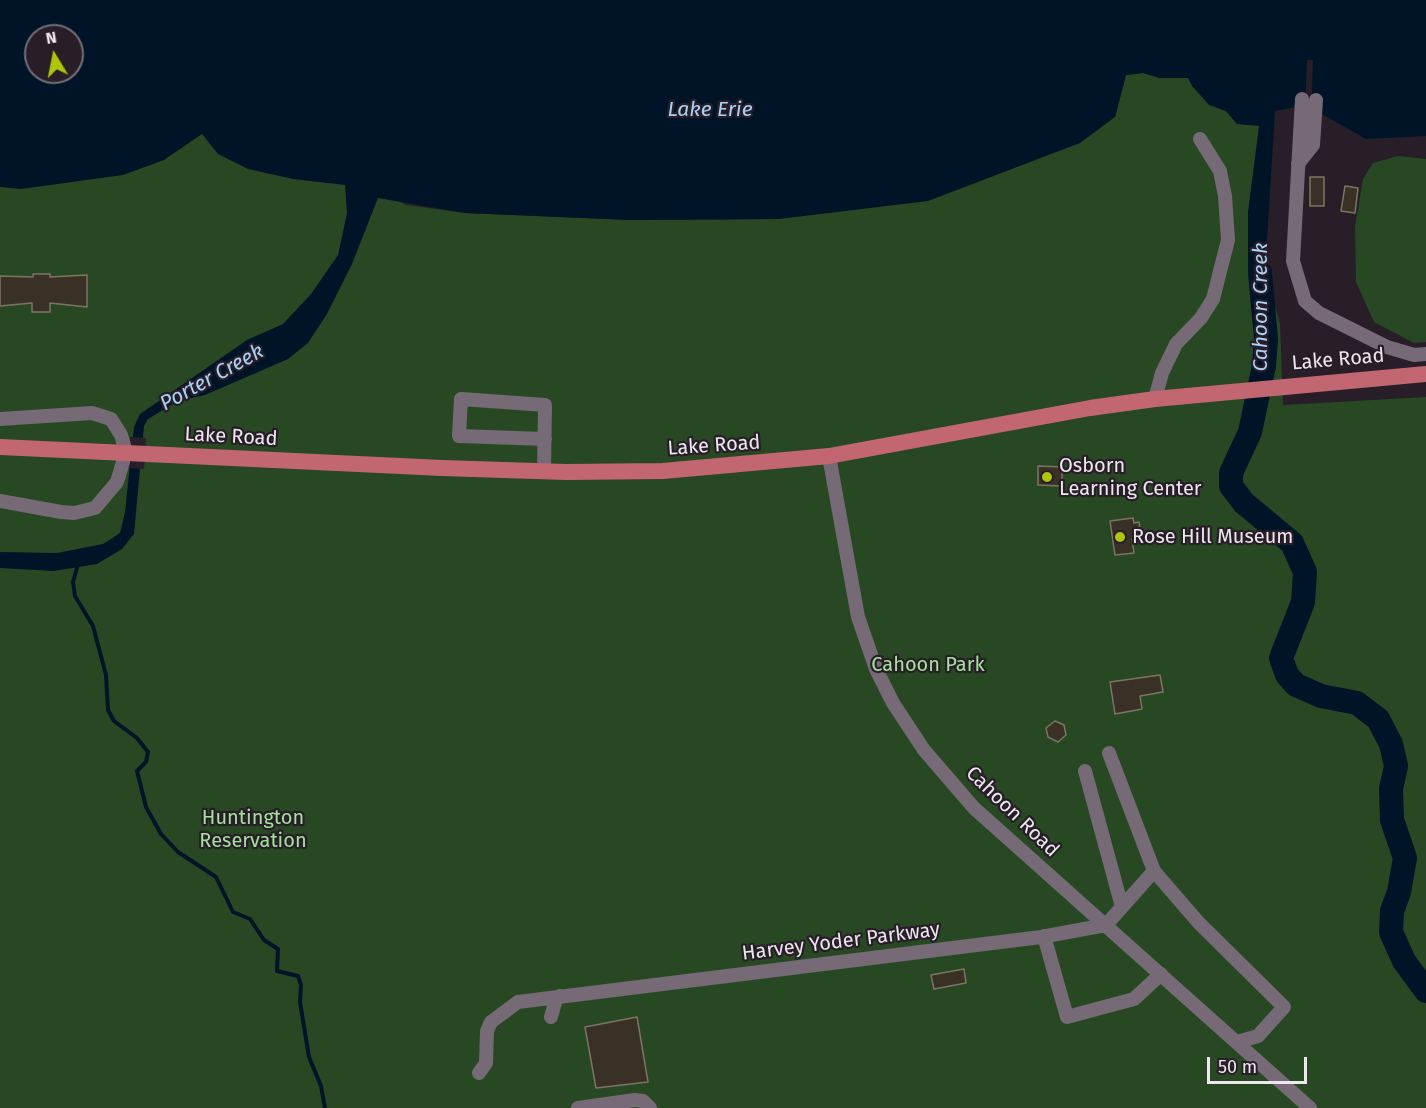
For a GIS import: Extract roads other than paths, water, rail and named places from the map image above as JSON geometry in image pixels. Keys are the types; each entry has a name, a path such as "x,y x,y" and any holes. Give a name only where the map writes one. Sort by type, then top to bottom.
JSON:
{"main road":[{"name":"Lake Road","path":"0,447 544,471 663,471 829,456 1090,408 1155,399 1426,374"}],"street":[{"path":"1302,99 1293,261 1305,301 1319,313 1387,347 1414,355 1426,354"},
{"path":"1298,164 1313,145 1316,100"},
{"path":"1155,399 1162,373 1176,344 1201,318 1213,299 1228,240 1225,196 1220,171 1200,139"},
{"path":"544,440 459,436 460,399 545,405 544,471"},
{"path":"0,419 92,413 111,419 124,445 123,462 117,482 95,508 74,513 0,501"},
{"name":"Cahoon Road","path":"829,456 858,617 876,669 893,703 924,750 974,808 1310,1108"},
{"path":"1109,753 1154,871 1199,923 1284,1007 1258,1036 1237,1042"},
{"path":"1085,771 1122,907"},
{"path":"1106,925 1154,871"},
{"name":"Harvey Yoder Parkway","path":"479,1073 486,1063 488,1031 495,1016 518,1002 1044,936 1106,925"},
{"path":"1044,936 1067,1017 1134,999 1161,974"},
{"path":"551,1017 556,999 560,996"},
{"path":"578,1108 635,1100 643,1101 650,1108"}],"water":[{"name":"Lake Erie","path":"0,0 1426,0 1426,136 1366,139 1306,105 1275,111 1265,271 1272,301 1261,307 1248,271 1248,212 1259,126 1237,124 1226,111 1209,105 1188,78 1160,78 1143,73 1126,75 1115,117 1080,143 928,201 779,219 630,220 465,213 378,198 352,264 327,314 308,343 288,359 205,395 178,401 148,419 144,426 134,534 122,549 97,564 54,571 0,568 0,552 57,553 103,544 120,533 125,512 134,427 140,414 247,340 283,324 311,294 338,255 347,213 345,185 293,179 248,169 218,154 202,134 164,160 123,175 21,189 0,187"}],"waterway":[{"name":"Cahoon Creek","path":"1260,273 1266,339 1264,366 1250,432 1231,473 1231,486 1244,503 1292,543 1305,572 1303,602 1281,658 1287,675 1296,685 1321,696 1357,703 1378,719 1391,744 1396,766 1391,789 1392,820 1405,858 1399,892 1392,911 1391,932 1404,961 1426,991"},
{"path":"78,564 73,582 75,596 93,626 106,675 108,710 114,721 137,738 148,752 146,762 137,771 146,807 161,834 178,852 216,877 233,912 250,919 264,940 278,949 277,971 298,976 309,1057 321,1086 325,1108"}],"place":[{"name":"Osborn Learning Center","path":"1047,477"},
{"name":"Rose Hill Museum","path":"1120,537"}],"water label":[{"name":"Porter Creek","path":"212,378"}],"park label":[{"name":"Cahoon Park","path":"928,665"},
{"name":"Huntington Reservation","path":"253,830"}]}
